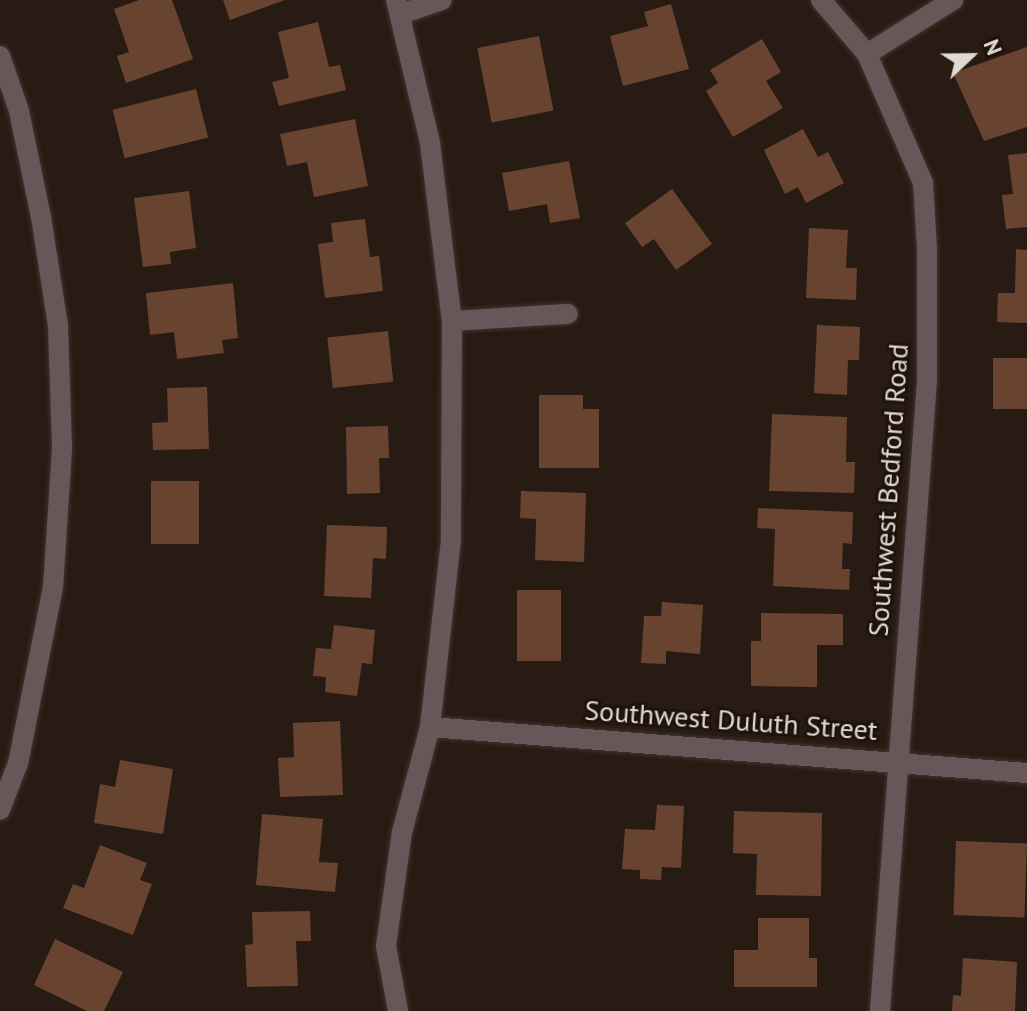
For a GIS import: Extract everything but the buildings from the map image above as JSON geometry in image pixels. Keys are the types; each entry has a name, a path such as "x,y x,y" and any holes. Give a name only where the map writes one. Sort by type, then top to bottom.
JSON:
{"street":[{"path":"398,1011 386,946 402,832 430,727 451,540 452,321 430,143 398,7 442,0"},
{"name":"Southwest Bedford Road","path":"821,0 867,54 923,183 927,249 927,381 880,1011"},
{"path":"867,54 953,0"},
{"path":"0,56 19,111 41,217 58,326 62,449 53,587 18,763 0,810"},
{"path":"452,321 568,314"},
{"name":"Southwest Duluth Street","path":"430,727 898,759 1027,773"}]}
